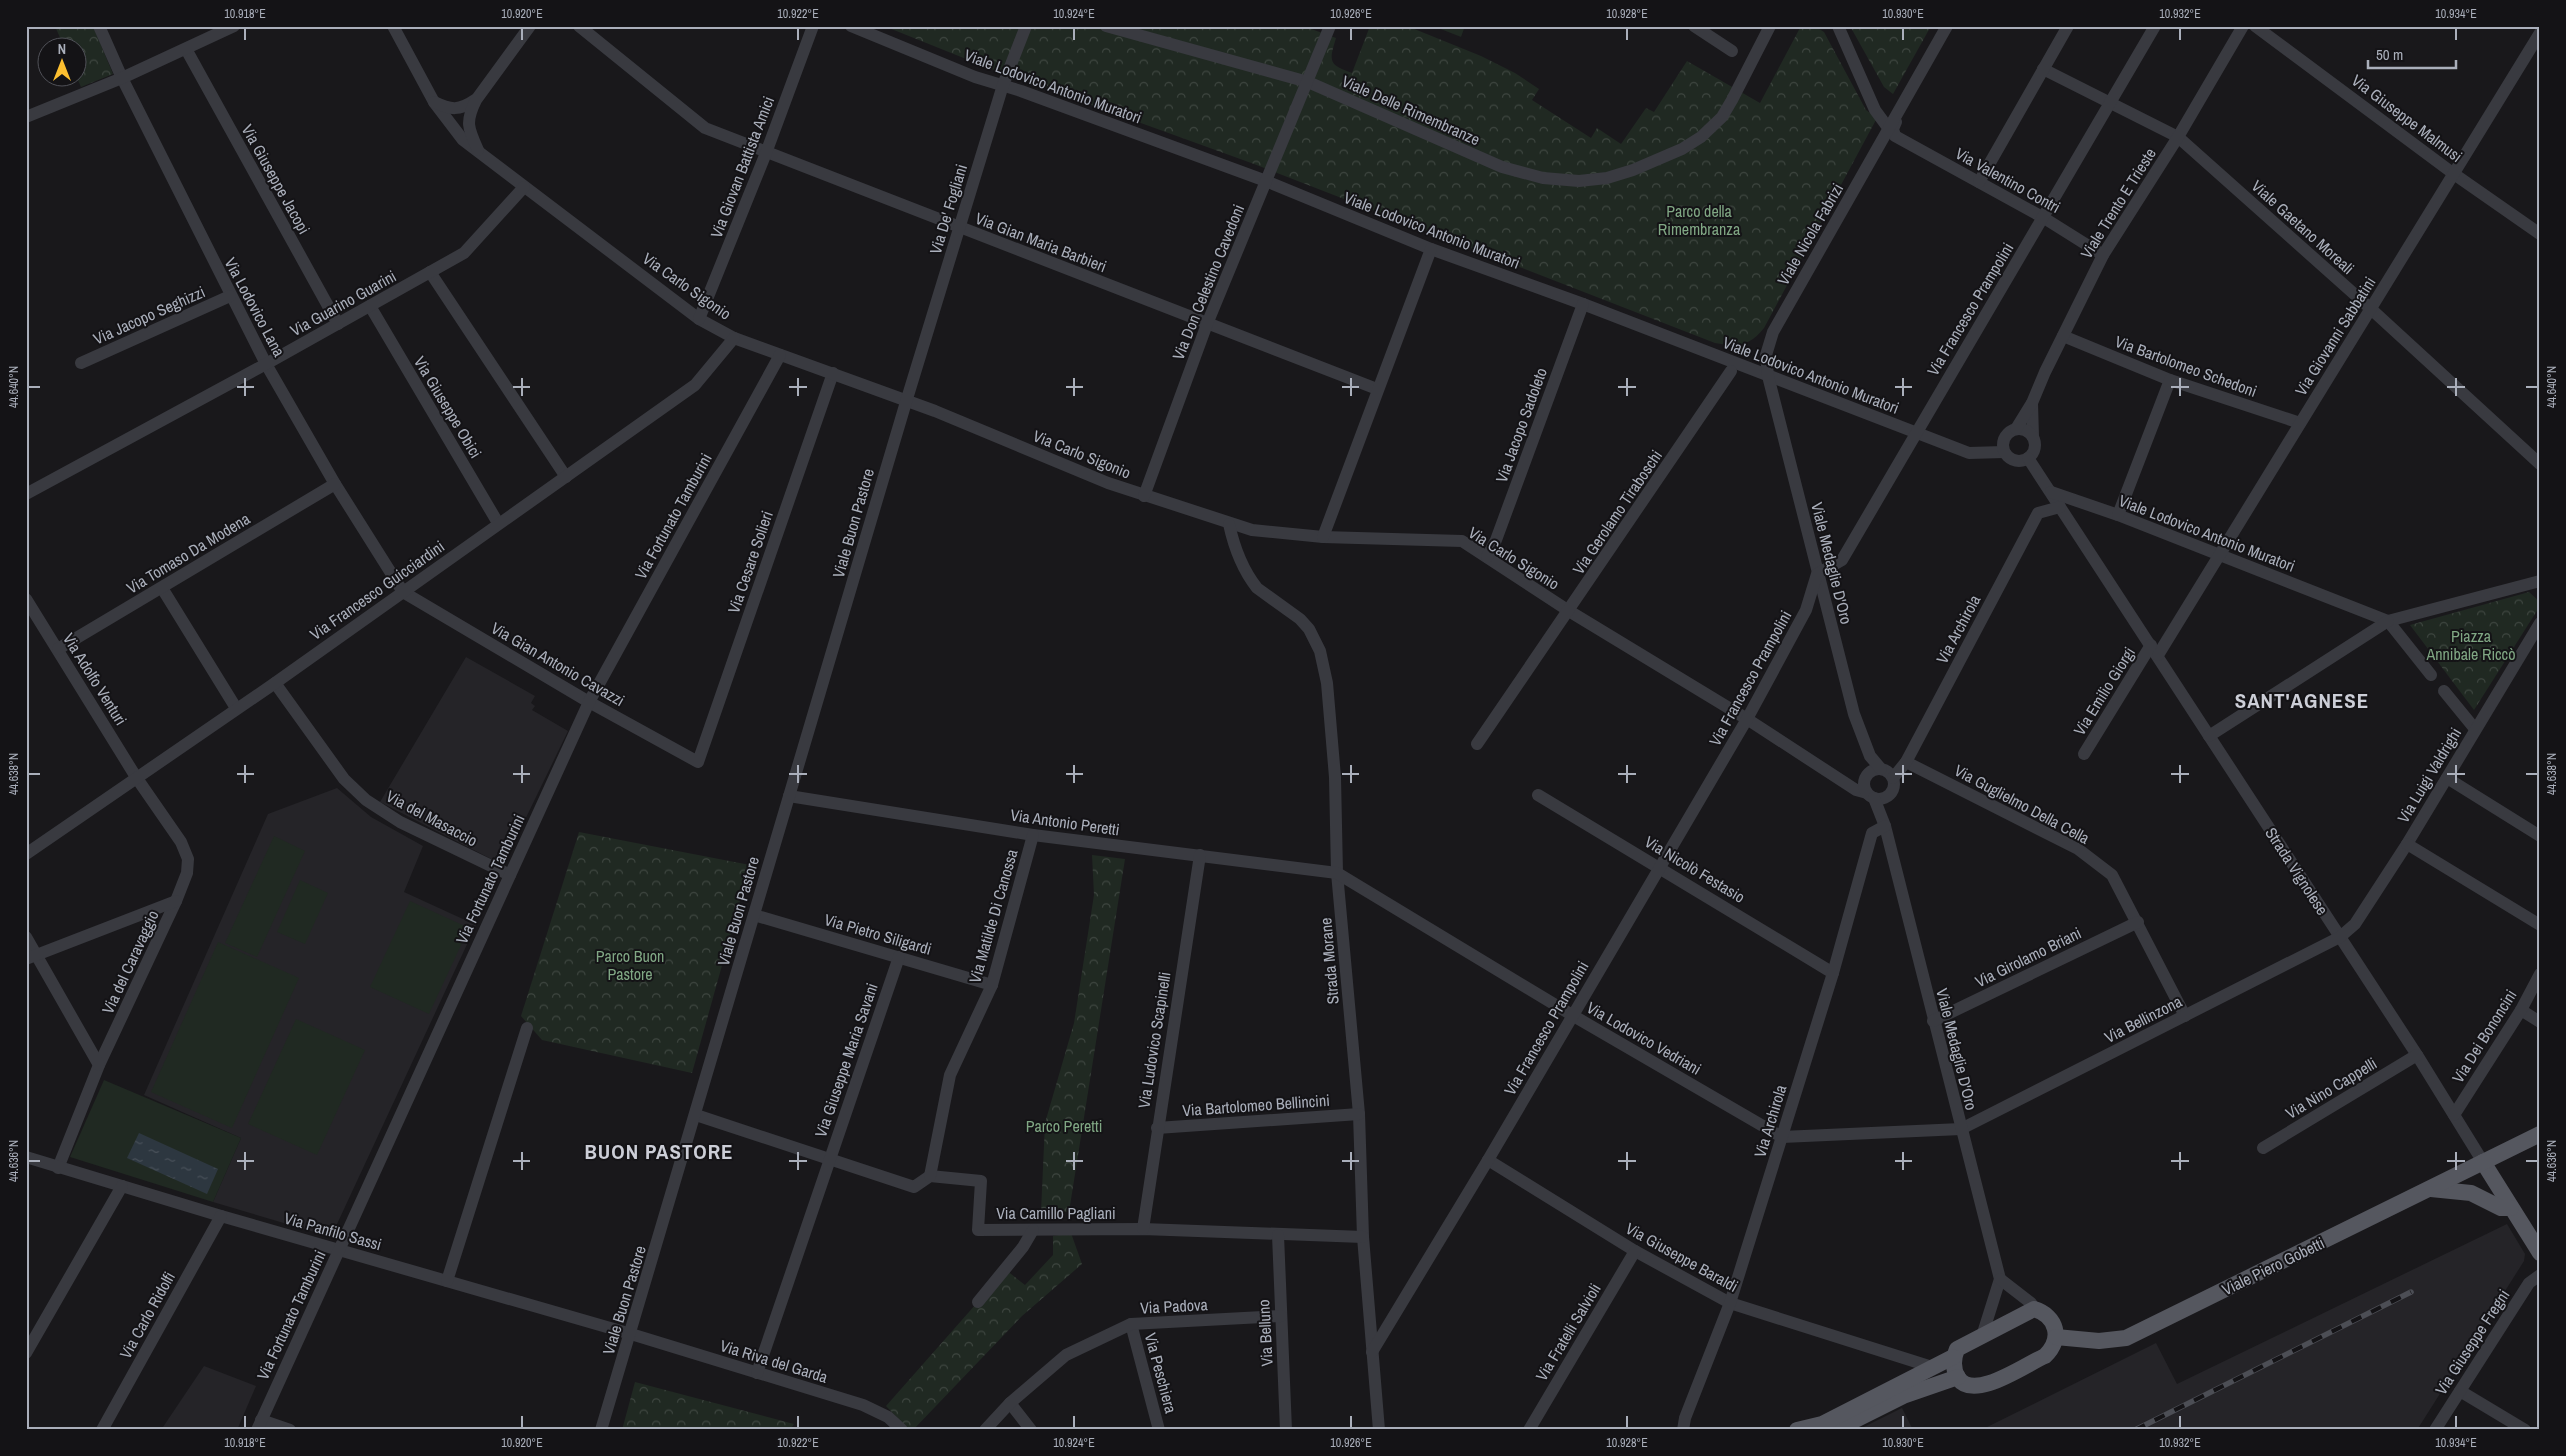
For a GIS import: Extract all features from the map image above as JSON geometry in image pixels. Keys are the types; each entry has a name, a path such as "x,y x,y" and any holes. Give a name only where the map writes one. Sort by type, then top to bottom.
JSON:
{"main road":[{"name":"Viale Piero Gobetti","path":"2056,1337 2098,1341 2126,1338 2540,1134"},
{"name":"Strada Vignolese","path":"2483,1162 2540,1253"},
{"path":"2429,1189 2471,1193 2501,1208 2511,1208"},
{"path":"2034,1309 2051,1319 2056,1329 2056,1337 2054,1345 2045,1356 1989,1384 1977,1387 1967,1386 1958,1377 1954,1368 1953,1357 1957,1349 1983,1333 2034,1309"},
{"path":"1797,1430 1822,1424 1953,1357"},
{"path":"1835,1430 1903,1396 1958,1377"}],"street":[{"name":"Via Lodovico Lana","path":"99,26 122,78 230,296 266,364 335,484 403,592"},
{"path":"26,117 122,78 234,26"},
{"name":"Via Carlo Sigonio","path":"394,26 434,102 452,128 524,187 699,319 734,338 833,373 1144,496 1229,524 1274,534 1462,541 1569,611 1747,719 1856,790 1870,796"},
{"path":"478,150 467,121 476,100 530,26"},
{"name":"Via Gian Maria Barbieri","path":"579,26 706,128 766,153 1377,389"},
{"name":"Via Giovan Battista Amici","path":"699,319 766,153 813,26"},
{"name":"Viale Lodovico Antonio Muratori","path":"851,26 976,77 1003,85 1266,181 1431,249 1583,304 1968,453 2004,452 2015,461 2028,458"},
{"name":"Via De' Fogliani","path":"906,402 1003,85 1026,26"},
{"name":"Viale Delle Rimembranze","path":"1106,26 1308,82 1502,167 1543,178 1579,181 1607,178 1659,160 1701,137 1722,116 1732,100 1770,26"},
{"name":"Via Don Celestino Cavedoni","path":"1144,496 1207,324 1330,26"},
{"path":"1694,26 1732,50"},
{"path":"1838,26 1875,110 1886,125 1896,118"},
{"name":"Viale Nicola Fabrizi","path":"1768,376 1766,355 1773,332 1947,26"},
{"path":"1979,182 2068,26"},
{"name":"Via Francesco Prampolini","path":"1372,1352 1488,1160 1747,719 1806,610 1818,574 1842,560 1915,432 2044,218 2155,26"},
{"name":"Viale Trento E Trieste","path":"2016,429 2032,403 2103,255 2178,137 2243,26"},
{"name":"Via Giuseppe Malmusi","path":"2255,26 2454,174 2540,234"},
{"name":"Via Giovanni Sabbatini","path":"2154,650 2219,554 2540,32"},
{"name":"Via Giuseppe Jacopi","path":"186,49 338,324"},
{"name":"Viale Gaetano Moreali","path":"2043,69 2109,104 2178,137 2371,309 2540,464"},
{"path":"434,102 454,110 465,107 476,100"},
{"name":"Viale Nicola Fabrizi","path":"1895,136 1893,130 1896,118"},
{"name":"Via Valentino Contri","path":"1895,136 2044,218 2103,255"},
{"name":"Via Guarino Guarini","path":"26,494 266,364 464,252 524,187"},
{"path":"1323,537 1431,249"},
{"path":"430,272 566,477"},
{"name":"Via Jacopo Seghizzi","path":"81,364 230,296"},
{"name":"Via Jacopo Sadoleto","path":"1487,557 1496,540 1583,304"},
{"name":"Via Giuseppe Obici","path":"370,306 498,523"},
{"name":"Via Bartolomeo Schedoni","path":"2063,336 2170,380 2300,424"},
{"name":"Via Francesco Guicciardini","path":"26,854 275,683 695,385 734,338"},
{"name":"Via Fortunato Tamburini","path":"259,1425 588,702 780,355"},
{"name":"Via Gerolamo Tiraboschi","path":"1477,744 1731,371"},
{"name":"Via Cesare Solieri","path":"698,762 833,373"},
{"name":"Viale Medaglie D'Oro","path":"1768,376 1854,714 1870,756 1872,772"},
{"path":"2118,515 2170,380"},
{"name":"Viale Buon Pastore","path":"601,1430 696,1116 906,402"},
{"name":"Viale Trento E Trieste","path":"2032,403 2033,437"},
{"path":"2004,452 2004,438 2016,429 2026,430 2033,437 2035,446 2028,458 2051,492"},
{"name":"Via Tomaso Da Modena","path":"58,650 335,484"},
{"name":"Viale Lodovico Antonio Muratori","path":"2051,492 2118,515 2388,621"},
{"name":"Strada Vignolese","path":"2051,492 2417,1055 2483,1162"},
{"name":"Via Archirola","path":"1893,778 1906,762 2038,513 2060,507"},
{"name":"Strada Morane","path":"1229,524 1239,559 1252,582 1257,588 1300,619 1315,638 1327,683 1334,754 1337,873 1359,1114 1364,1237 1379,1430"},
{"path":"2209,736 2388,621 2540,581"},
{"path":"162,588 236,708"},
{"name":"Via Gian Antonio Cavazzi","path":"403,592 588,702 698,762"},
{"name":"Via Adolfo Venturi","path":"26,599 136,777"},
{"path":"2388,621 2431,675"},
{"name":"Via Luigi Valdrighi","path":"2340,937 2355,924 2407,844 2540,623"},
{"name":"Via Emilio Giorgi","path":"2084,754 2154,650"},
{"name":"Via del Masaccio","path":"275,683 344,779 366,800 400,822 510,875"},
{"path":"2444,691 2475,729"},
{"name":"Via Guglielmo Della Cella","path":"1906,762 2078,849 2112,875 2185,1016"},
{"path":"1872,772 1890,773 1893,778 1895,786 1889,796 1882,799 1870,796 1864,786 1872,772"},
{"name":"Via Carlo Sigonio","path":"1834,775 1857,778 1872,772"},
{"name":"Via del Caravaggio","path":"58,1168 99,1065 176,901 189,867 187,851 136,777"},
{"path":"2447,778 2540,836"},
{"name":"Via Nicolò Festasio","path":"1538,795 1659,866 1833,973"},
{"name":"Via Antonio Peretti","path":"789,796 1033,835 1337,873"},
{"name":"Viale Medaglie D'Oro","path":"1870,796 1885,826 2000,1279"},
{"name":"Viale Medaglie D'Oro","path":"1885,826 1889,796"},
{"name":"Via Archirola","path":"1683,1430 1685,1418 1730,1303 1833,973 1872,833 1885,826"},
{"name":"Via Matilde Di Canossa","path":"930,1176 950,1075 992,985 1033,835"},
{"path":"2407,844 2540,925"},
{"name":"Via Ludovico Scapinelli","path":"1143,1229 1200,855"},
{"name":"Via Lodovico Vedriani","path":"1337,873 1572,1015 1782,1137"},
{"path":"32,957 176,901"},
{"name":"Via Pietro Siligardi","path":"754,915 992,985"},
{"name":"Via Girolamo Briani","path":"1933,1021 2138,922"},
{"path":"26,936 32,957 99,1065"},
{"name":"Via Bellinzona","path":"1961,1129 2340,937"},
{"name":"Via Giuseppe Maria Savani","path":"757,1373 828,1159 899,957"},
{"name":"Via Dei Bononcini","path":"2454,1115 2521,1010 2540,974"},
{"path":"2521,1010 2540,1022"},
{"path":"447,1281 527,1028"},
{"name":"Via Nino Cappelli","path":"2263,1148 2417,1055"},
{"name":"Via Bartolomeo Bellincini","path":"1157,1128 1359,1114"},
{"name":"Via Camillo Pagliani","path":"696,1116 914,1186 930,1176 981,1181 978,1230 1143,1229 1364,1237"},
{"path":"1782,1137 1961,1129"},
{"name":"Via Panfilo Sassi","path":"26,1157 221,1216 631,1334"},
{"name":"Via Giuseppe Baraldi","path":"1488,1160 1635,1251 1730,1303 1932,1368"},
{"path":"26,1353 122,1186"},
{"name":"Via Carlo Ridolfi","path":"102,1430 221,1216"},
{"path":"978,1302 1023,1247 1033,1230"},
{"name":"Via Belluno","path":"1278,1235 1286,1430"},
{"name":"Via Fratelli Salvioli","path":"1529,1430 1635,1251"},
{"name":"Via Giuseppe Fregni","path":"2435,1430 2528,1284 2540,1275"},
{"path":"1983,1333 2000,1279 2031,1303 2034,1309"},
{"name":"Via Padova","path":"985,1430 1010,1403 1066,1355 1131,1324 1281,1316"},
{"name":"Via Peschiera","path":"1131,1324 1159,1430"},
{"name":"Via Riva del Garda","path":"631,1334 863,1405 888,1417 902,1430"},
{"path":"2460,1392 2525,1430"},
{"path":"1010,1403 1031,1430"},
{"path":"259,1425 290,1430"}],"shaded area":[{"path":"466,657 535,696 531,703 535,706 532,710 568,731 503,865 380,802"},
{"path":"337,788 371,817 423,846 404,892 476,925 331,1237 213,1202 241,1138 144,1095 268,814"},
{"path":"2507,1224 2525,1254 2524,1261 2417,1430 1981,1430 2156,1343 2177,1384"},
{"path":"204,1366 256,1386 237,1430 161,1430"},
{"path":"1902,1408 1913,1430 1858,1430"}],"green space":[{"path":"55,26 93,26 113,74 88,84 88,38 60,38"},
{"name":"Parco della Rimembranza","path":"884,26 1303,26 1336,38 1332,52 1332,61 1338,67 1352,73 1370,26 1407,26 1481,56 1515,73 1539,89 1532,100 1591,138 1597,128 1621,144 1646,108 1654,112 1687,61 1760,103 1801,26 1816,27 1824,32 1866,110 1877,118 1764,328 1748,342 1736,345 1723,344 1715,343 1254,164 986,67"},
{"path":"1433,26 1465,26 1461,37"},
{"path":"1850,26 1931,26 1893,94 1884,87"},
{"name":"Piazza Annibale Riccò","path":"2529,592 2540,602 2540,606 2474,710 2410,625"},
{"name":"Parco Buon Pastore","path":"579,832 750,865 692,1073 542,1040 521,1016"},
{"path":"274,836 305,851 257,957 225,943"},
{"name":"Parco Peretti","path":"1092,855 1125,859 1069,1212 1041,1212 1045,1123 1074,1023 1094,895"},
{"path":"300,880 328,893 305,944 277,932"},
{"path":"410,901 469,928 429,1014 370,987"},
{"path":"218,942 299,978 232,1128 151,1092"},
{"path":"296,1019 365,1050 317,1155 248,1124"},
{"path":"104,1080 241,1138 213,1202 70,1157"},
{"path":"1071,1233 1082,1264 1022,1316 913,1430 909,1430 886,1406 1006,1270 1025,1285 1053,1255 1053,1236"},
{"path":"635,1382 794,1424 790,1430 622,1430"}],"water":[{"path":"139,1133 218,1169 207,1194 127,1158"}],"railway":[{"path":"2135,1430 2411,1292"}],"district":[{"name":"SANT'AGNESE","path":"2302,700"},
{"name":"BUON PASTORE","path":"659,1151"}]}
